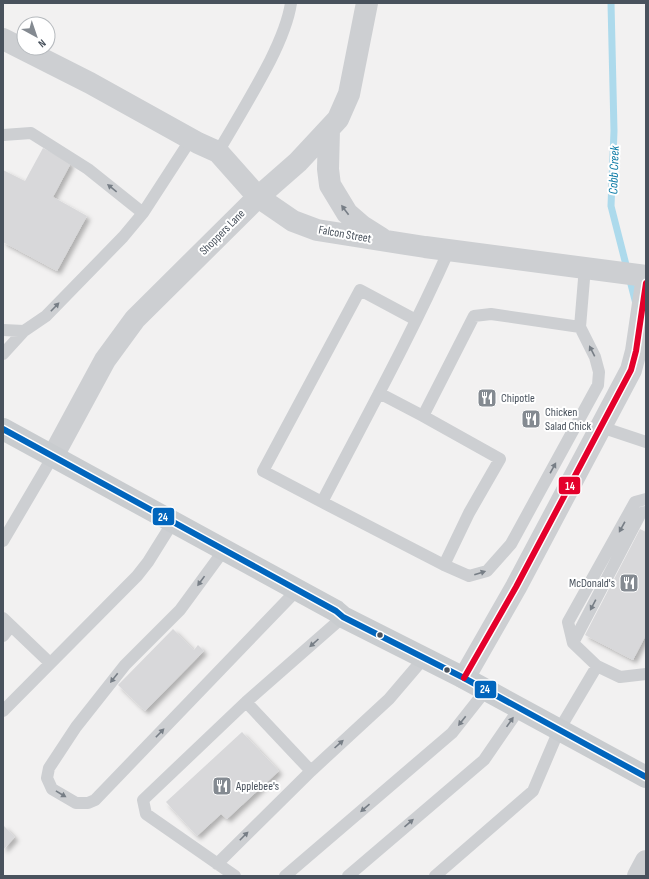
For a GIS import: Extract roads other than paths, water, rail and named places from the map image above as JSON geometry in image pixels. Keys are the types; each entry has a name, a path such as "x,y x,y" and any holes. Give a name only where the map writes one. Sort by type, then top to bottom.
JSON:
{"main road":[{"path":"3,428 336,611 343,617 464,678 646,777"}],"street":[{"name":"Shoppers Lane","path":"53,456 105,360 135,319 258,197 298,162 338,119 350,94 368,3"},
{"name":"Falcon Street","path":"3,39 90,83 191,139 218,152 258,197 293,221 317,230 449,250 646,276"},
{"path":"329,129 328,169 330,185 347,213 362,226 387,241"},
{"path":"464,678 516,586 631,370 644,313 646,283"},
{"path":"638,876 646,861"}],"lane":[{"path":"218,152 260,80 278,44 290,12 291,3"},
{"path":"3,135 31,133 88,169 143,213"},
{"path":"3,354 24,331 46,316 123,237 143,213 191,139"},
{"path":"322,502 430,294 449,250"},
{"path":"416,320 360,290 263,471 444,565 469,576 487,571 511,544 598,385 599,372 595,357 580,327 585,267"},
{"path":"423,416 474,316 491,314 580,327"},
{"path":"3,330 24,331"},
{"path":"379,393 500,459 469,513 444,565"},
{"path":"601,427 646,442"},
{"path":"3,541 53,456"},
{"path":"646,499 635,502 568,622 573,643 597,666 620,677 646,674"},
{"path":"573,643 641,513 646,512"},
{"path":"3,711 136,576 148,562 173,522"},
{"path":"224,550 180,610 124,665 76,727 49,768 47,778 52,788 76,803 88,803 96,800 297,590"},
{"path":"235,876 146,814 143,800 246,702 343,617"},
{"path":"3,636 7,622 50,663"},
{"path":"217,864 311,771 389,699 424,658"},
{"path":"435,876 533,791 559,730 597,666"},
{"path":"285,876 452,734 486,690"},
{"path":"246,702 311,771"},
{"path":"348,876 484,760 519,709"}],"waterway":[{"name":"Cobb Creek","path":"611,3 614,131 611,206 636,304"}],"place":[{"name":"Chipotle","path":"487,398"},
{"name":"Chicken Salad Chick","path":"531,419"},
{"name":"McDonald's","path":"629,583"},
{"name":"Applebee's","path":"222,786"}]}
